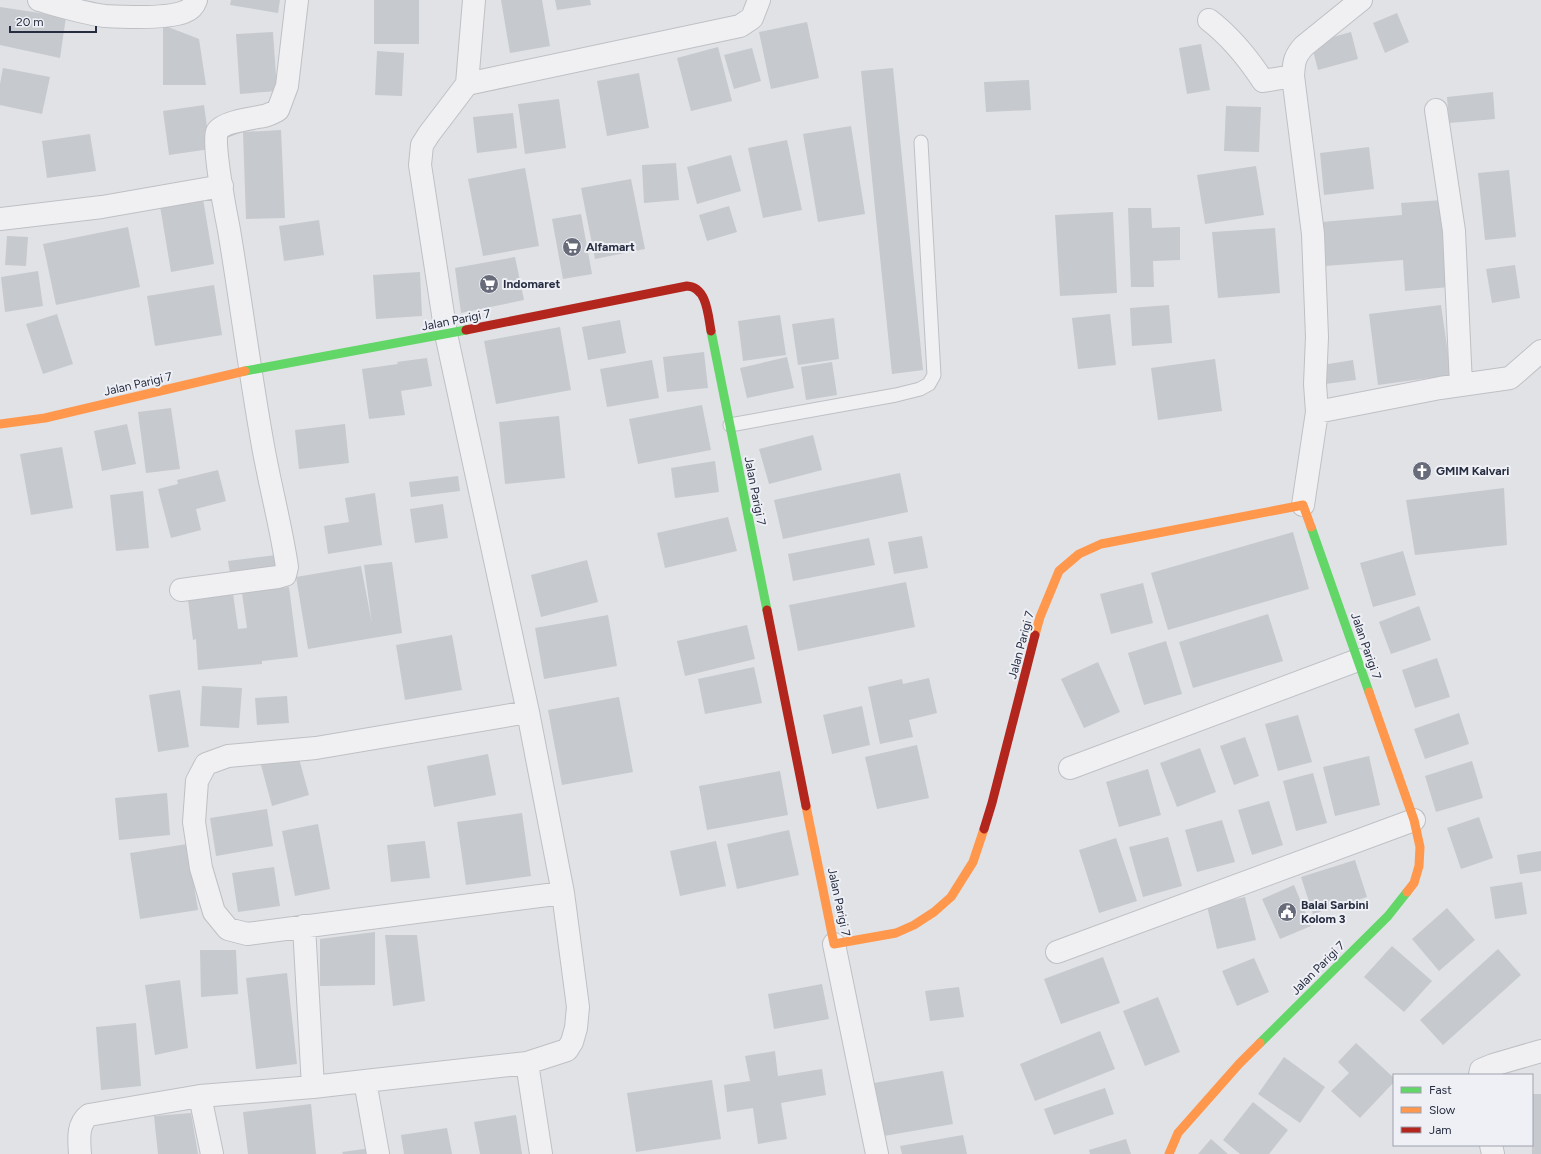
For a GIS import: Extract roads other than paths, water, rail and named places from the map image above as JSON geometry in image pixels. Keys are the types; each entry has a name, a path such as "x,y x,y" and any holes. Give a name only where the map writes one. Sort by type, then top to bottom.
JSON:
{"street":[{"path":"39,0 74,10 104,16 167,16 184,12 194,6 196,0"},
{"path":"180,590 278,577 285,575 287,567 282,534 263,447 250,370 222,186 216,133 220,128 236,122 266,115 278,110 287,86 297,0"},
{"path":"80,1154 79,1137 81,1126 85,1118 89,1115 200,1096 314,1087 527,1063 567,1050 572,1042 576,1028 578,1007 563,893 528,712 446,334 420,165 422,145 467,84 474,0"},
{"path":"467,84 740,26 752,18 758,0"},
{"path":"1303,505 1316,412 1315,384 1318,337 1313,234 1293,76 1294,62 1296,54 1310,41 1361,0"},
{"path":"1209,20 1224,32 1252,63 1263,81 1293,76"},
{"path":"1436,110 1454,231 1461,385"},
{"path":"0,219 102,208 222,186"},
{"name":"Jalan Parigi 7","path":"0,424 45,418 250,370 446,334 681,286 696,286 701,291 706,305 834,944 896,933 914,925 934,912 951,897 973,862 992,803 1040,617 1059,571 1079,554 1101,544 1303,505 1414,820 1420,847 1419,866 1414,884 1388,916 1239,1064 1178,1133 1169,1154"},
{"path":"1316,412 1461,385 1510,378 1541,351"},
{"path":"1070,768 1358,660"},
{"path":"528,712 316,748 228,756 206,764 197,782 194,822 201,868 214,912 228,929 247,934 563,893"},
{"path":"1057,952 1414,820"},
{"path":"304,926 314,1087"},
{"path":"834,944 876,1154"},
{"path":"1480,1074 1481,1070 1492,1064 1541,1051"},
{"path":"527,1063 541,1154"},
{"path":"365,1081 378,1154"},
{"path":"200,1096 212,1154"}],"lane":[{"path":"730,425 896,395 920,389 929,384 934,375 921,142"}],"place":[{"name":"Alfamart","path":"572,247"},
{"name":"Indomaret","path":"489,284"},
{"name":"GMIM Kalvari","path":"1422,471"},
{"name":"Balai Sarbini Kolom 3","path":"1287,912"}]}
